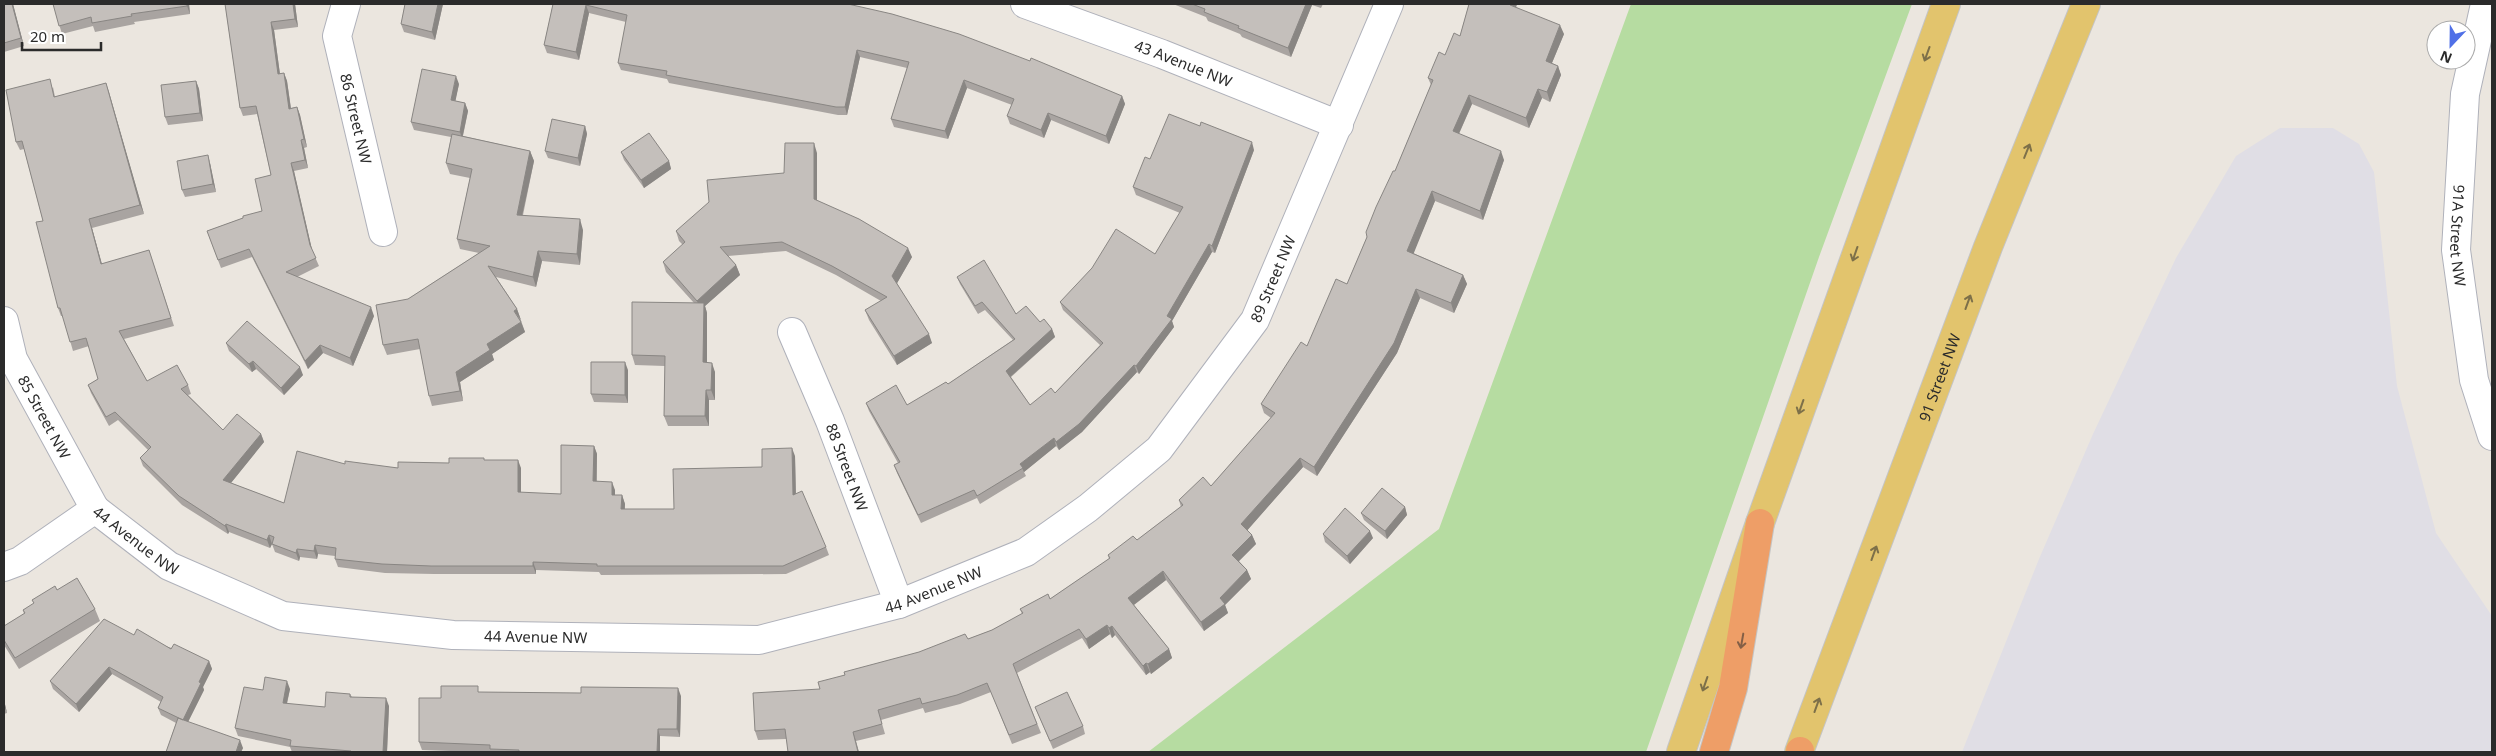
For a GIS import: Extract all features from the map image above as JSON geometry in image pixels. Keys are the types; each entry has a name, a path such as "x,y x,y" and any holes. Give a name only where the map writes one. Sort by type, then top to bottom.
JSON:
{"highway":[{"path":"1714,752 1733,688 1760,523"}],"main road":[{"path":"1681,752 1760,523 1946,4"},
{"name":"91 Street NW","path":"1800,752 1988,247 2086,4"}],"street":[{"name":"86 Street NW","path":"346,4 337,36 383,232"},
{"name":"43 Avenue NW","path":"1025,4 1162,54 1339,124"},
{"name":"89 Street NW","path":"1088,508 1159,449 1255,320 1388,4"},
{"name":"91A Street NW","path":"2486,4 2465,94 2456,250 2474,380 2492,436"},
{"name":"85 Street NW","path":"4,321 13,359 95,509"},
{"name":"88 Street NW","path":"792,332 830,421 899,604"},
{"name":"44 Avenue NW","path":"4,567 20,561 95,509 169,566 283,616 453,635 758,640 899,604 1026,552 1088,508"}],"shaded area":[{"path":"2280,128 2333,128 2359,144 2374,172 2397,386 2436,533 2492,616 2492,752 1962,752 2039,559 2093,434 2176,258 2236,156"}],"green space":[{"path":"1631,4 1912,4 1819,257 1646,752 1148,752 1439,529"}],"building":[{"path":"4,4 12,4 21,38 4,43"},
{"path":"53,4 187,4 187,6 131,14 132,16 92,23 91,17 59,26"},
{"path":"225,4 293,4 295,19 271,22 278,74 284,73 289,109 297,107 304,139 301,140 305,160 291,163 310,245 316,258 286,272 371,307 350,358 320,345 305,361 249,249 218,260 207,231 243,218 243,216 262,211 255,179 271,175 256,106 240,108"},
{"path":"405,4 438,4 432,32 401,24"},
{"path":"553,4 848,4 892,14 959,34 1030,61 1031,58 1122,96 1106,136 1048,113 1041,130 1007,116 1014,99 964,80 945,131 891,119 909,62 857,50 845,107 836,107 666,75 667,71 618,63 627,15 586,5 576,52 544,45"},
{"path":"1192,4 1306,4 1288,48 1238,28 1239,26 1204,12 1205,9"},
{"path":"1469,4 1511,4 1560,25 1546,61 1558,66 1547,92 1538,89 1526,118 1469,95 1453,131 1501,151 1480,211 1432,191 1407,251 1463,275 1451,303 1416,289 1394,343 1314,467 1300,458 1241,524 1252,535 1232,555 1247,570 1220,598 1225,604 1201,622 1163,571 1128,598 1169,649 1143,666 1112,626 1109,628 1107,625 1086,639 1079,629 1013,664 1037,724 1009,735 987,683 957,695 922,704 920,698 878,710 882,724 853,732 858,752 788,752 785,729 755,731 753,693 820,689 818,682 845,675 844,672 919,652 965,634 968,639 992,630 1023,613 1020,609 1048,594 1050,599 1110,558 1108,555 1133,536 1137,540 1183,505 1179,500 1203,477 1211,486 1275,413 1261,404 1301,342 1307,346 1336,279 1347,284 1367,237 1366,232 1376,207 1393,171 1395,171 1433,80 1428,78 1439,52 1445,55 1454,33 1460,36"},
{"path":"422,69 456,76 451,100 465,103 460,132 411,122"},
{"path":"50,79 54,97 106,83 140,205 89,219 101,264 149,250 171,318 119,331 147,381 177,365 188,385 181,389 223,430 237,414 261,434 223,480 284,503 297,451 345,464 345,461 398,468 398,462 449,463 449,458 484,458 484,460 518,460 518,492 561,494 561,445 594,446 593,481 612,482 612,495 622,495 621,509 674,509 673,469 762,467 762,449 792,448 793,495 802,491 826,547 783,566 597,566 597,564 533,562 533,566 431,566 382,564 335,559 336,548 315,545 314,551 297,549 296,553 272,544 274,537 269,535 267,540 226,524 225,526 179,496 140,458 151,447 115,412 106,417 88,385 98,379 86,338 70,342 60,308 58,308 36,222 43,221 22,141 16,142 6,90"},
{"path":"196,81 200,113 165,117 161,85"},
{"path":"1169,114 1200,126 1201,122 1252,142 1212,246 1209,244 1167,316 1172,319 1136,366 1134,365 1079,424 1056,442 1054,438 1020,464 1023,468 977,496 974,490 918,515 894,465 900,462 866,403 896,385 907,405 946,382 948,384 1015,339 982,302 975,306 957,277 984,260 1016,314 1026,306 1040,322 1044,319 1052,329 1006,371 1030,405 1051,388 1055,393 1103,343 1060,302 1092,268 1116,229 1155,254 1183,207 1133,187 1145,157 1150,159"},
{"path":"552,119 585,126 578,158 545,151"},
{"path":"649,133 669,161 641,180 621,152"},
{"path":"452,134 530,151 517,215 580,219 577,254 538,251 533,277 488,266 517,309 514,311 521,322 487,344 490,350 456,372 460,391 429,396 418,339 383,345 376,305 408,299 490,246 457,239 472,169 446,163"},
{"path":"785,143 814,143 814,199 859,219 908,248 892,276 929,334 894,356 865,310 887,297 832,266 782,242 720,247 736,265 697,301 663,262 685,242 676,231 709,202 707,180 784,173"},
{"path":"208,155 213,184 182,190 177,161"},
{"path":"632,302 704,303 703,362 712,363 711,390 706,390 705,416 664,416 665,356 632,355"},
{"path":"247,321 300,367 281,388 253,361 249,364 226,343"},
{"path":"591,362 625,362 625,395 591,394"},
{"path":"1382,488 1405,507 1385,531 1361,513"},
{"path":"1345,508 1370,531 1347,556 1323,534"},
{"path":"77,578 95,609 15,658 4,640 4,626 25,613 23,610 34,603 32,600 55,586 57,590"},
{"path":"104,619 134,635 137,629 171,649 174,644 209,661 199,682 201,683 183,720 158,708 163,697 109,667 76,704 50,681"},
{"path":"265,677 287,681 283,703 325,707 326,692 350,694 350,697 386,698 383,752 351,752 290,746 291,740 235,728 244,687 263,690"},
{"path":"441,686 478,686 478,692 581,693 581,687 678,688 677,729 658,729 657,752 519,752 519,750 490,749 490,745 419,742 419,698 441,698"},
{"path":"1067,692 1083,726 1050,741 1035,707"},
{"path":"178,718 240,740 236,752 166,752"}]}
